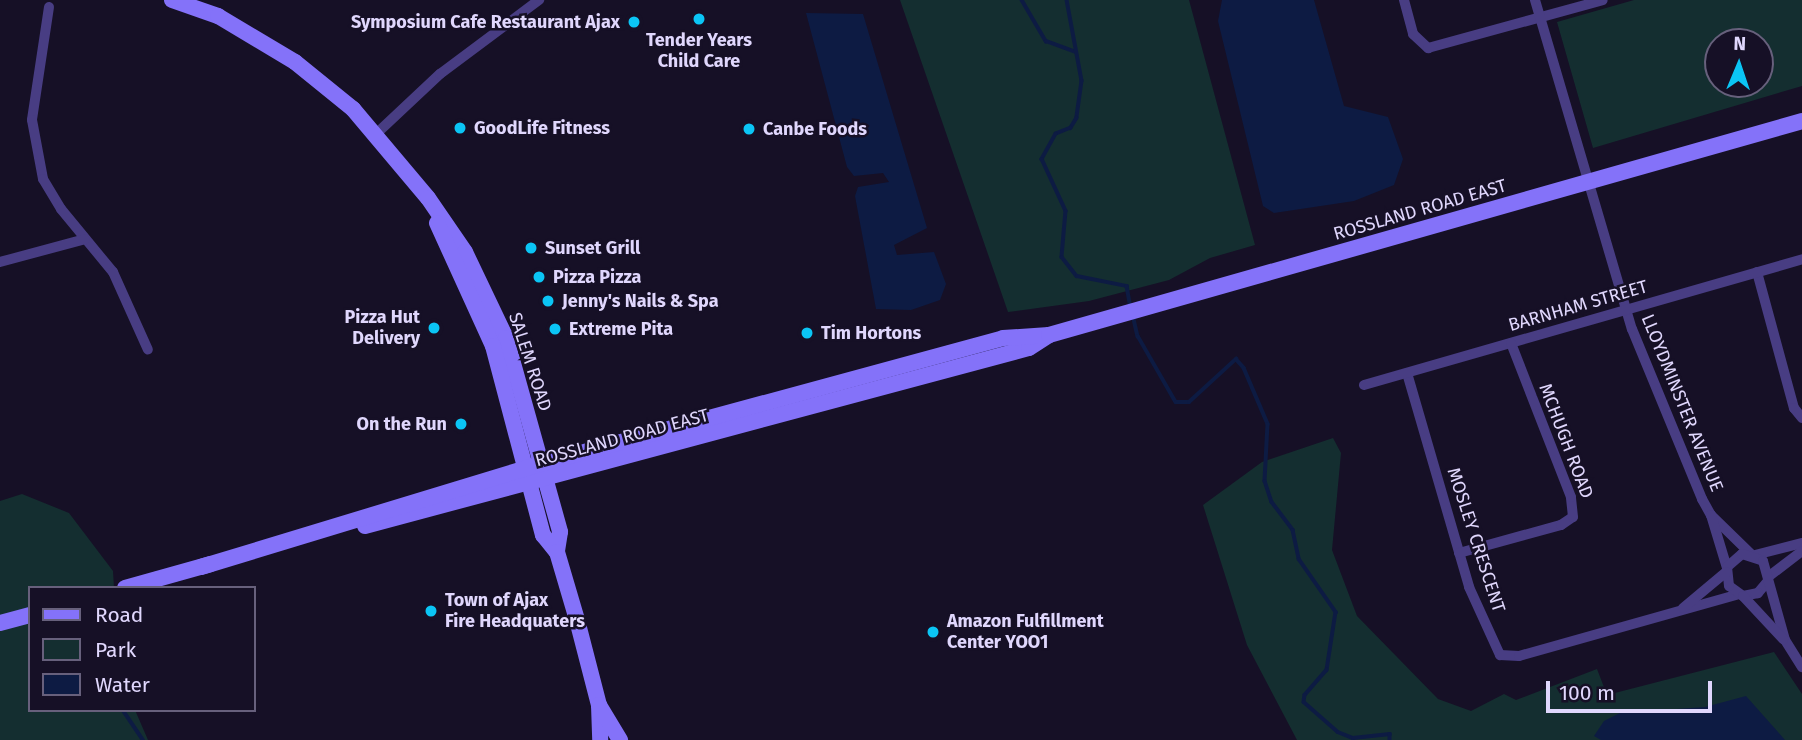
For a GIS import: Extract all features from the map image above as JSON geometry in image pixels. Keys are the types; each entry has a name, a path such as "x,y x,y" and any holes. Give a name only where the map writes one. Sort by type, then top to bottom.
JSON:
{"main road":[{"name":"SALEM ROAD","path":"172,0 218,16 295,62 354,109 428,198 465,252 506,338 535,473 542,535 557,552 599,705 600,740"},
{"name":"ROSSLAND ROAD EAST","path":"132,586 1003,338 1049,335 1802,121"},
{"path":"0,623 28,616"},
{"name":"SALEM ROAD","path":"599,705 620,740"}],"street":[{"path":"376,134 440,74 539,0"},
{"path":"1404,0 1413,34 1427,48 1603,0"},
{"name":"LLOYDMINSTER AVENUE","path":"1535,0 1625,310 1711,515 1727,570"},
{"path":"49,7 32,120 35,149 43,179 85,239 113,272 148,349"},
{"path":"0,262 85,239"},
{"name":"BARNHAM STREET","path":"1364,385 1802,259"},
{"path":"1757,272 1794,408 1802,418"},
{"name":"MCHUGH ROAD","path":"1459,553 1560,525 1575,511 1511,343"},
{"name":"MOSLEY CRESCENT","path":"1407,373 1459,553 1494,647 1510,659 1741,595"},
{"name":"LLOYDMINSTER AVENUE","path":"1711,515 1753,554"},
{"path":"1802,542 1736,557 1727,570 1729,586 1785,640 1802,667"},
{"path":"1741,595 1758,593 1768,579 1802,551"},
{"path":"1753,554 1765,564 1785,640"},
{"name":"MOSLEY CRESCENT","path":"1681,610 1727,570"}],"green space":[{"path":"900,0 1189,0 1255,245 1210,258 1169,280 1089,301 1008,312"},
{"path":"1634,0 1802,0 1802,86 1774,94 1774,28 1704,28 1704,98 1762,98 1593,148 1557,22"},
{"path":"1333,438 1341,453 1332,550 1357,616 1438,699 1471,711 1504,694 1516,700 1597,669 1607,695 1774,652 1802,694 1802,740 1297,740 1247,645 1203,505 1262,462"},
{"path":"22,494 69,513 113,571 114,586 28,586 28,712 136,712 148,740 0,740 0,501"}],"water":[{"path":"1222,0 1314,0 1344,106 1388,117 1403,159 1394,185 1354,201 1274,213 1263,206 1218,21"},
{"path":"806,13 863,14 927,228 894,245 897,255 934,252 946,284 940,300 911,310 876,309 855,196 858,187 889,182 883,173 854,176 847,167"},
{"path":"1746,696 1785,740 1601,740 1594,736 1604,721 1620,713 1705,707"}],"waterway":[{"path":"1022,0 1046,41 1076,52"},
{"path":"1067,0 1082,81 1077,118 1071,128 1056,134 1042,159 1066,211 1062,257 1077,276 1127,286 1131,308"},
{"path":"1133,315 1138,336 1176,402 1189,402 1236,359 1244,368 1268,424 1265,481 1272,502 1293,530 1299,559 1336,612 1327,670 1305,695 1304,702 1338,732 1353,738 1390,734 1390,740"},
{"path":"124,712 143,740"}],"place":[{"name":"Tender Years Child Care","path":"699,19"},
{"name":"Symposium Cafe Restaurant Ajax","path":"634,22"},
{"name":"GoodLife Fitness","path":"460,128"},
{"name":"Canbe Foods","path":"749,129"},
{"name":"Sunset Grill","path":"531,248"},
{"name":"Pizza Pizza","path":"539,277"},
{"name":"Jenny's Nails & Spa","path":"548,301"},
{"name":"Pizza Hut Delivery","path":"434,328"},
{"name":"Extreme Pita","path":"555,329"},
{"name":"Tim Hortons","path":"807,333"},
{"name":"On the Run","path":"461,424"},
{"name":"Town of Ajax Fire Headquaters","path":"431,611"},
{"name":"Amazon Fulfillment Center YOO1","path":"933,632"}]}
